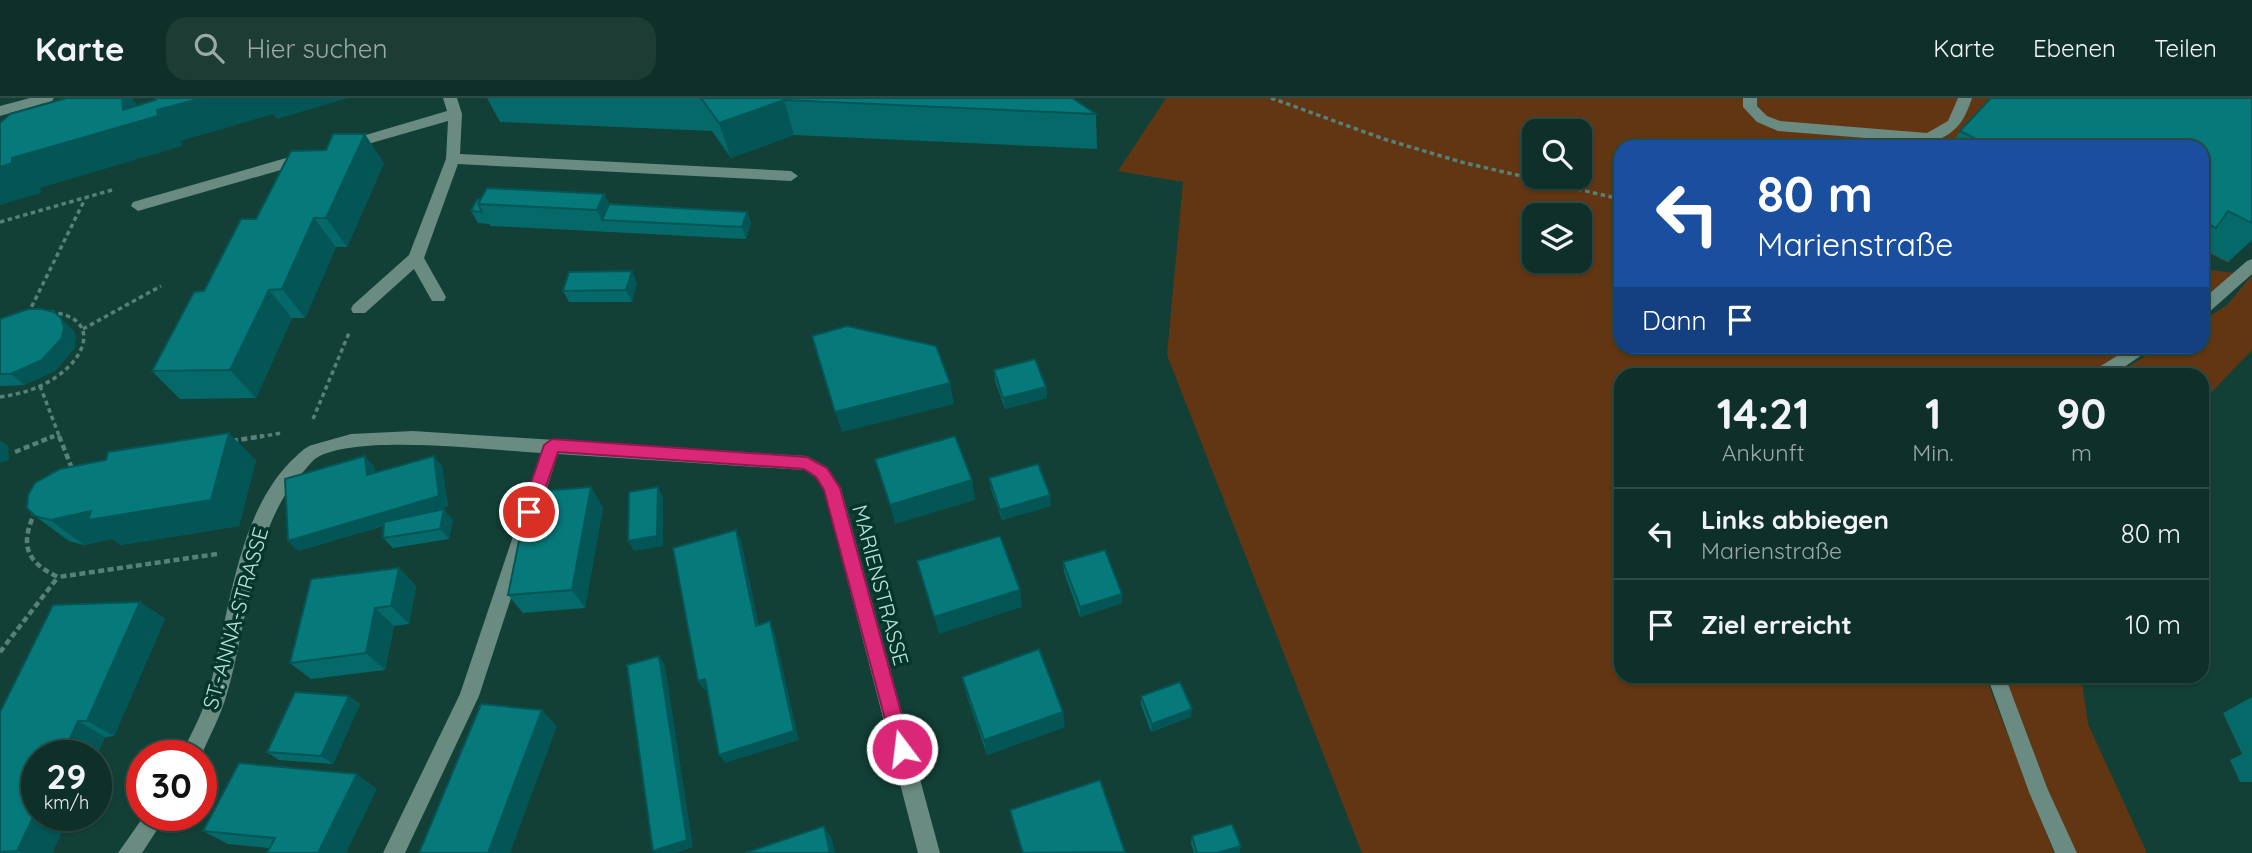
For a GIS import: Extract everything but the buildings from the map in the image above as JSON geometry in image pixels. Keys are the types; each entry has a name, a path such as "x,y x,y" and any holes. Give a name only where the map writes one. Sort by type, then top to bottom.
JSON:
{"street":[{"path":"0,110 47,98"},
{"path":"359,309 416,258 453,159 455,114 450,98"},
{"path":"1750,98 1751,107 1756,113 1777,126 1928,138 1941,135 1959,120 1965,98"},
{"path":"138,206 455,114"},
{"path":"453,159 791,176"},
{"path":"416,258 438,297"},
{"path":"2209,303 2252,265"},
{"path":"2112,368 2134,354"},
{"name":"MARIENSTRASSE","path":"312,452 351,441 414,438 807,463 821,472 832,488 929,853"},
{"path":"394,853 469,696 552,445"},
{"name":"ST.-ANNA-STRASSE","path":"198,740 216,699 253,548 266,510 288,475 312,452"},
{"path":"1999,683 2039,792 2066,853"},
{"path":"129,853 145,831"}],"path":[{"path":"1271,98 1384,139 1435,154 1614,198"},
{"path":"27,316 85,198"},
{"path":"83,329 162,286"},
{"path":"312,452 308,429 359,309"},
{"path":"0,397 19,395 40,387 60,375 75,361 83,346 81,323 71,315 47,312"},
{"path":"19,318 38,313"},
{"path":"40,387 75,475"},
{"path":"229,441 308,429"},
{"path":"15,452 59,434"},
{"path":"41,501 26,527 29,556 39,570 58,577 253,548"},
{"path":"0,652 58,577"}],"shaded area":[{"path":"1166,98 2252,98 2252,227 2228,263 2209,253 2209,140 1614,140 1614,354 2122,354 2099,368 1614,368 1614,683 1988,683 2054,853 1362,853 1167,355 1183,182 1118,171"},
{"path":"2210,270 2234,273 2209,294"},
{"path":"2252,275 2252,350 2209,395 2209,368 2126,368 2149,354 2209,354 2209,317 2227,305"},
{"path":"2007,683 2082,683 2088,724 2147,853 2076,853 2050,796"}],"route":[{"path":"529,512 552,445 807,463 821,472 832,488 902,749"}]}
